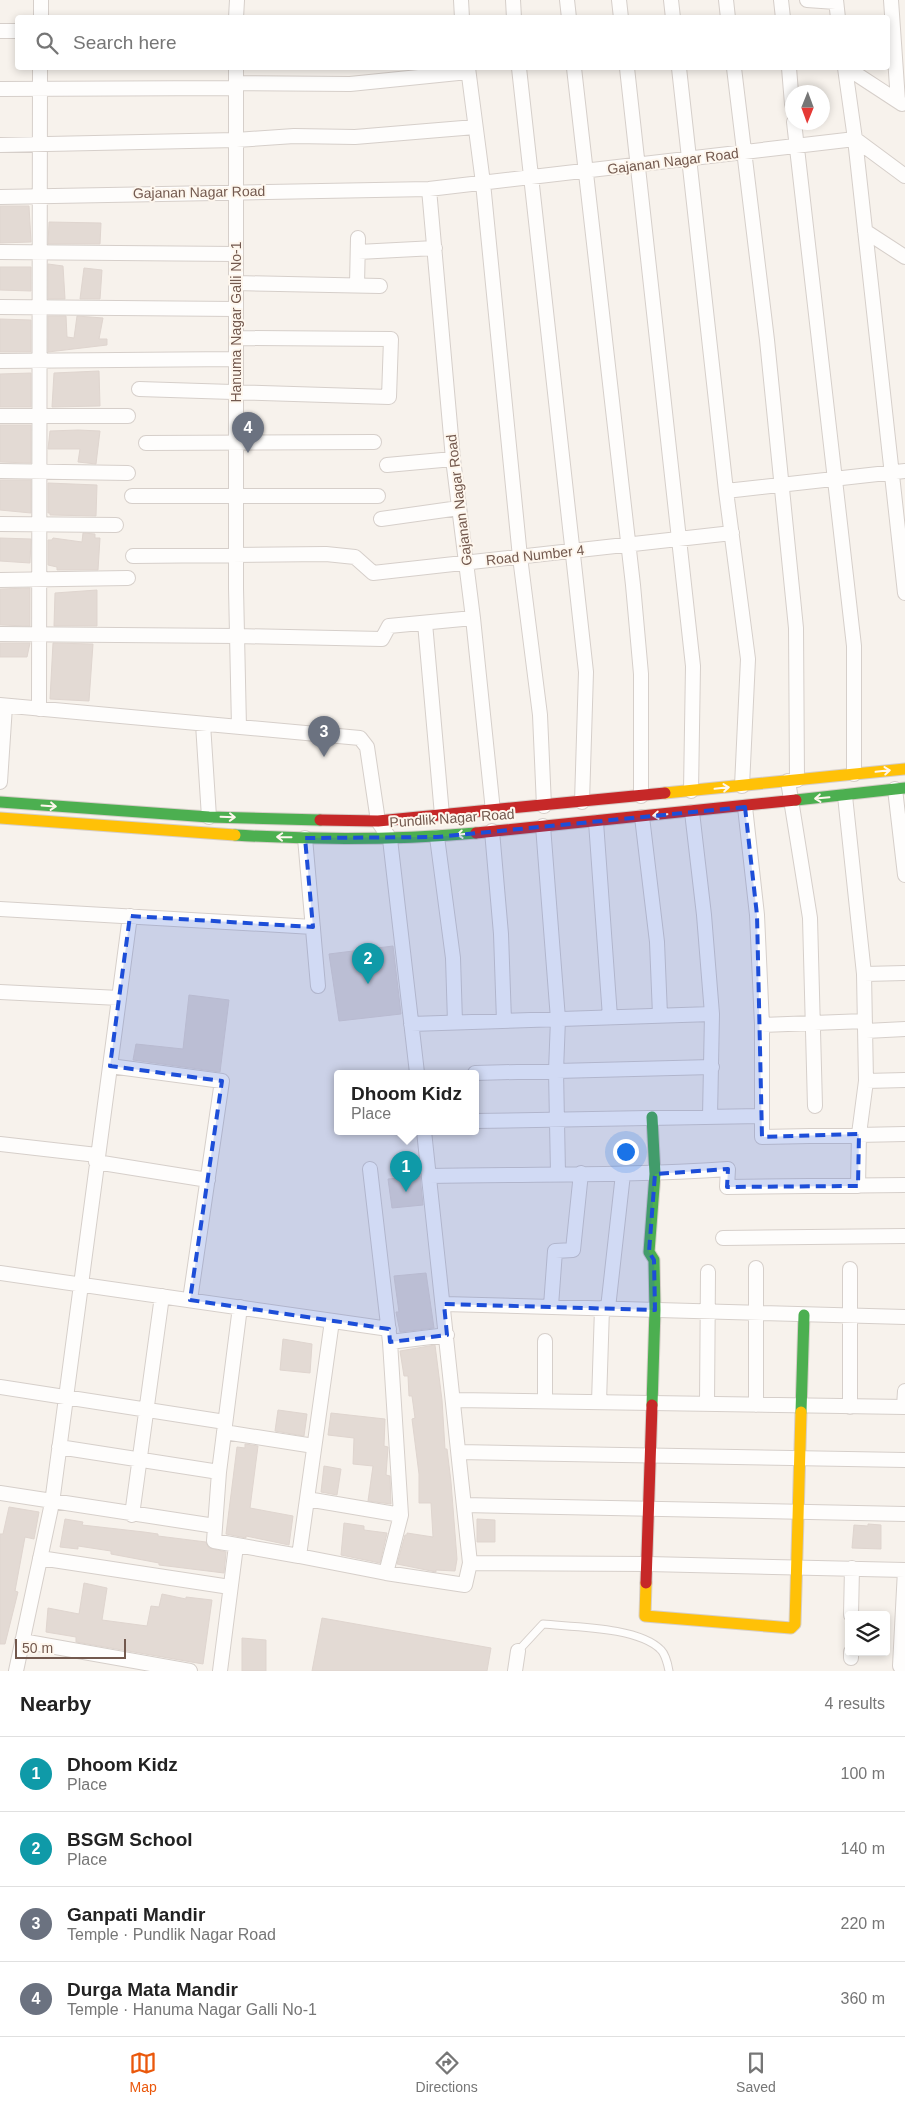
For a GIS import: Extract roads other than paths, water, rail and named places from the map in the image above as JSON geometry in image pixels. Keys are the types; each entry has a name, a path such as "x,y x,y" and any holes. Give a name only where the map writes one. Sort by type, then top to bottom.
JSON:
{"main road":[{"name":"Pundlik Nagar Road","path":"0,802 208,817 378,821 905,769"},
{"name":"Pundlik Nagar Road","path":"0,818 239,836 305,838 437,837 745,807 900,788"},
{"path":"652,1117 655,1174 649,1252 654,1260 655,1310 646,1616 791,1628 795,1624 804,1315"}],"street":[{"path":"41,0 41,15"},
{"path":"236,0 236,15"},
{"path":"461,0 462,15"},
{"path":"512,0 514,15"},
{"path":"567,0 569,15"},
{"path":"619,0 621,15"},
{"path":"671,0 673,15"},
{"path":"726,0 728,15"},
{"path":"781,0 783,15"},
{"path":"807,0 836,1 838,15"},
{"path":"891,0 902,103"},
{"path":"0,31 15,31"},
{"path":"39,709 40,70"},
{"name":"Hanuma Nagar Galli No-1","path":"236,70 236,636 239,727"},
{"path":"0,89 350,84 468,70 483,182 520,557 540,715 544,806"},
{"path":"519,70 586,672 582,802"},
{"path":"574,70 641,674 641,796"},
{"path":"628,70 693,666 691,791"},
{"path":"679,70 726,491 748,659 742,786"},
{"path":"734,70 746,152 796,628 793,780 790,801 810,918 815,1106"},
{"path":"788,70 790,85"},
{"path":"846,70 865,231 898,472 905,593"},
{"path":"849,70 902,103"},
{"path":"0,145 236,140 294,136 355,137 475,127"},
{"path":"795,130 854,646 854,774"},
{"path":"855,139 905,176"},
{"name":"Gajanan Nagar Road","path":"0,197 429,188 855,139"},
{"name":"Gajanan Nagar Road","path":"429,188 453,459 473,618 493,811"},
{"path":"865,231 905,257"},
{"path":"357,285 358,245 435,248"},
{"path":"0,252 236,254"},
{"path":"236,284 380,286"},
{"path":"0,307 236,309"},
{"path":"139,389 389,398 391,339 236,338"},
{"path":"0,361 236,359"},
{"path":"0,416 128,416"},
{"path":"146,443 374,442"},
{"path":"387,465 453,459"},
{"path":"0,471 128,473"},
{"path":"726,491 898,472"},
{"path":"132,496 378,496"},
{"path":"382,519 459,508"},
{"path":"0,524 116,525"},
{"name":"Road Number 4","path":"133,556 326,554 355,557 373,572 732,533"},
{"path":"0,580 128,578"},
{"path":"0,634 382,639 389,626 473,618"},
{"path":"425,623 442,815"},
{"path":"0,782 2,705 360,738 367,747 378,821 390,838 417,1070"},
{"path":"203,724 208,817"},
{"path":"900,788 905,875"},
{"path":"845,796 864,974 866,1026 866,1081 859,1134 858,1186"},
{"path":"745,807 757,915 762,1025 762,1137 905,1134"},
{"path":"692,812 704,915 712,1014 710,1116"},
{"path":"642,817 658,942 660,1015"},
{"path":"596,822 610,1017"},
{"path":"543,826 558,1019 556,1071 558,1173"},
{"path":"492,831 501,934 504,1021"},
{"path":"437,837 453,958 455,1022"},
{"path":"305,838 318,986"},
{"path":"0,909 313,927"},
{"path":"16,1671 52,1503 130,916"},
{"path":"864,974 905,973"},
{"path":"0,992 119,998"},
{"path":"411,1024 712,1014"},
{"path":"762,1025 812,1023 905,1029"},
{"path":"110,1066 222,1081 190,1300"},
{"path":"479,1073 712,1067"},
{"path":"866,1081 905,1080"},
{"path":"479,1121 762,1116"},
{"path":"240,1307 219,1472 214,1541 386,1573 465,1585 470,1564 444,1304 424,1135"},
{"path":"0,1144 97,1158 208,1180"},
{"path":"370,1169 390,1335 401,1515 386,1573"},
{"path":"429,1176 558,1173 655,1174 728,1169 728,1188 905,1185"},
{"path":"551,1306 555,1251 573,1250 581,1173"},
{"path":"599,1402 605,1308 623,1174"},
{"path":"723,1238 905,1236"},
{"path":"756,1268 756,1405"},
{"path":"850,1269 850,1407"},
{"path":"707,1404 708,1272"},
{"path":"0,1273 332,1320 390,1335 447,1335"},
{"path":"132,1515 162,1296"},
{"path":"444,1304 905,1317"},
{"path":"299,1556 332,1320"},
{"path":"544,1401 545,1341"},
{"path":"0,1387 146,1408 314,1446"},
{"path":"454,1400 905,1407 905,1391"},
{"path":"59,1447 219,1472"},
{"path":"459,1452 905,1460"},
{"path":"0,1493 52,1503 215,1526"},
{"path":"307,1499 401,1515"},
{"path":"464,1505 799,1510 905,1514"},
{"path":"220,1671 236,1546"},
{"path":"40,1558 230,1587"},
{"path":"470,1564 648,1564 905,1570 900,1666"},
{"path":"851,1611 852,1568"},
{"path":"22,1641 190,1671"},
{"path":"515,1671 518,1650"}],"lane":[{"path":"518,1650 543,1624 591,1628 640,1636 662,1650 669,1671"}],"place":[{"name":"Durga Mata Mandir","path":"248,453"},
{"name":"Ganpati Mandir","path":"324,757"},
{"name":"BSGM School","path":"368,984"},
{"name":"Dhoom Kidz","path":"406,1192"}]}
